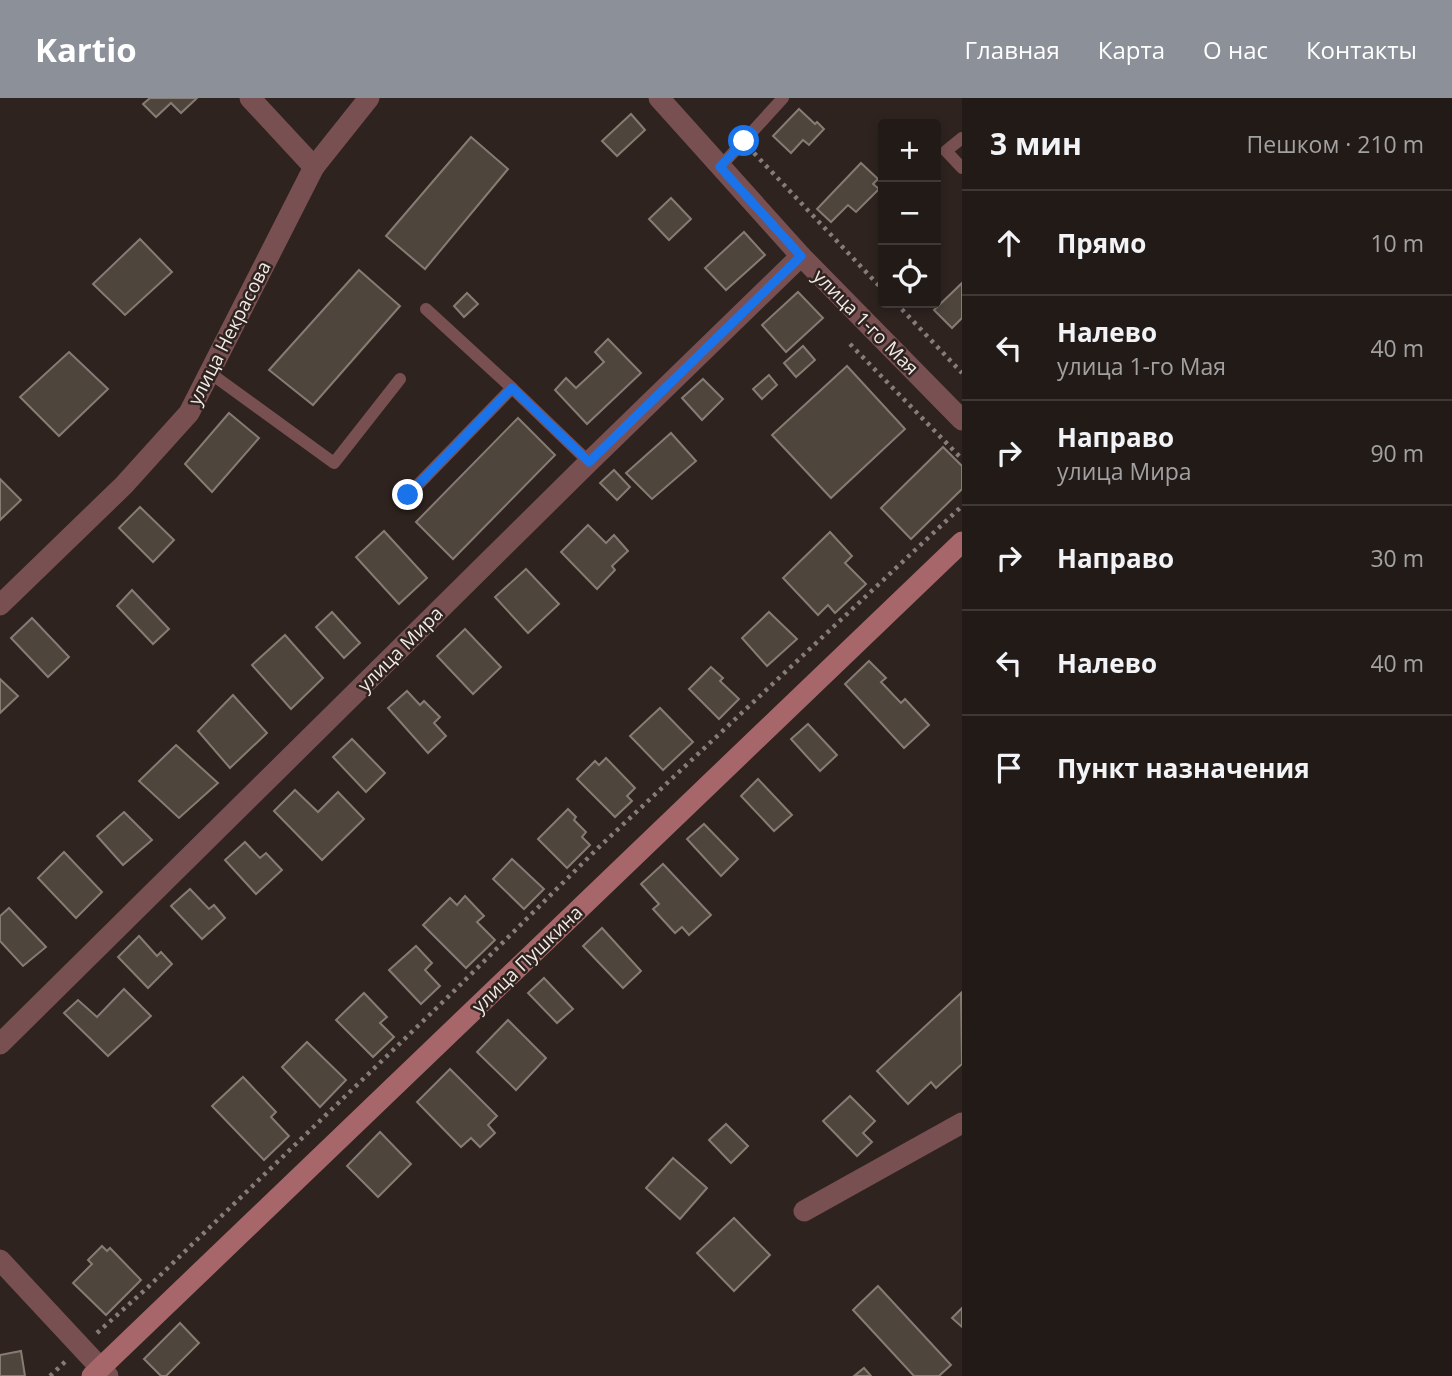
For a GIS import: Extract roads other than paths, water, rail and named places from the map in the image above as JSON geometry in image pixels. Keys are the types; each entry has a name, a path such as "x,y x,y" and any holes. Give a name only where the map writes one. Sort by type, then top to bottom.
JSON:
{"main road":[{"name":"улица Пушкина","path":"100,1373 962,542"}],"street":[{"path":"250,98 314,167"},
{"name":"улица Некрасова","path":"0,605 124,485 189,413 314,167 369,98"},
{"name":"улица 1-го Мая","path":"659,98 801,256 962,420"},
{"name":"улица Мира","path":"0,1044 801,256"},
{"path":"804,1211 962,1123"},
{"path":"0,1260 81,1348 100,1373"}],"lane":[{"path":"720,167 783,98"},
{"path":"962,138 946,152 962,168"},
{"path":"426,309 589,462"},
{"path":"210,373 334,463 400,379"},
{"path":"408,495 512,388"}]}
